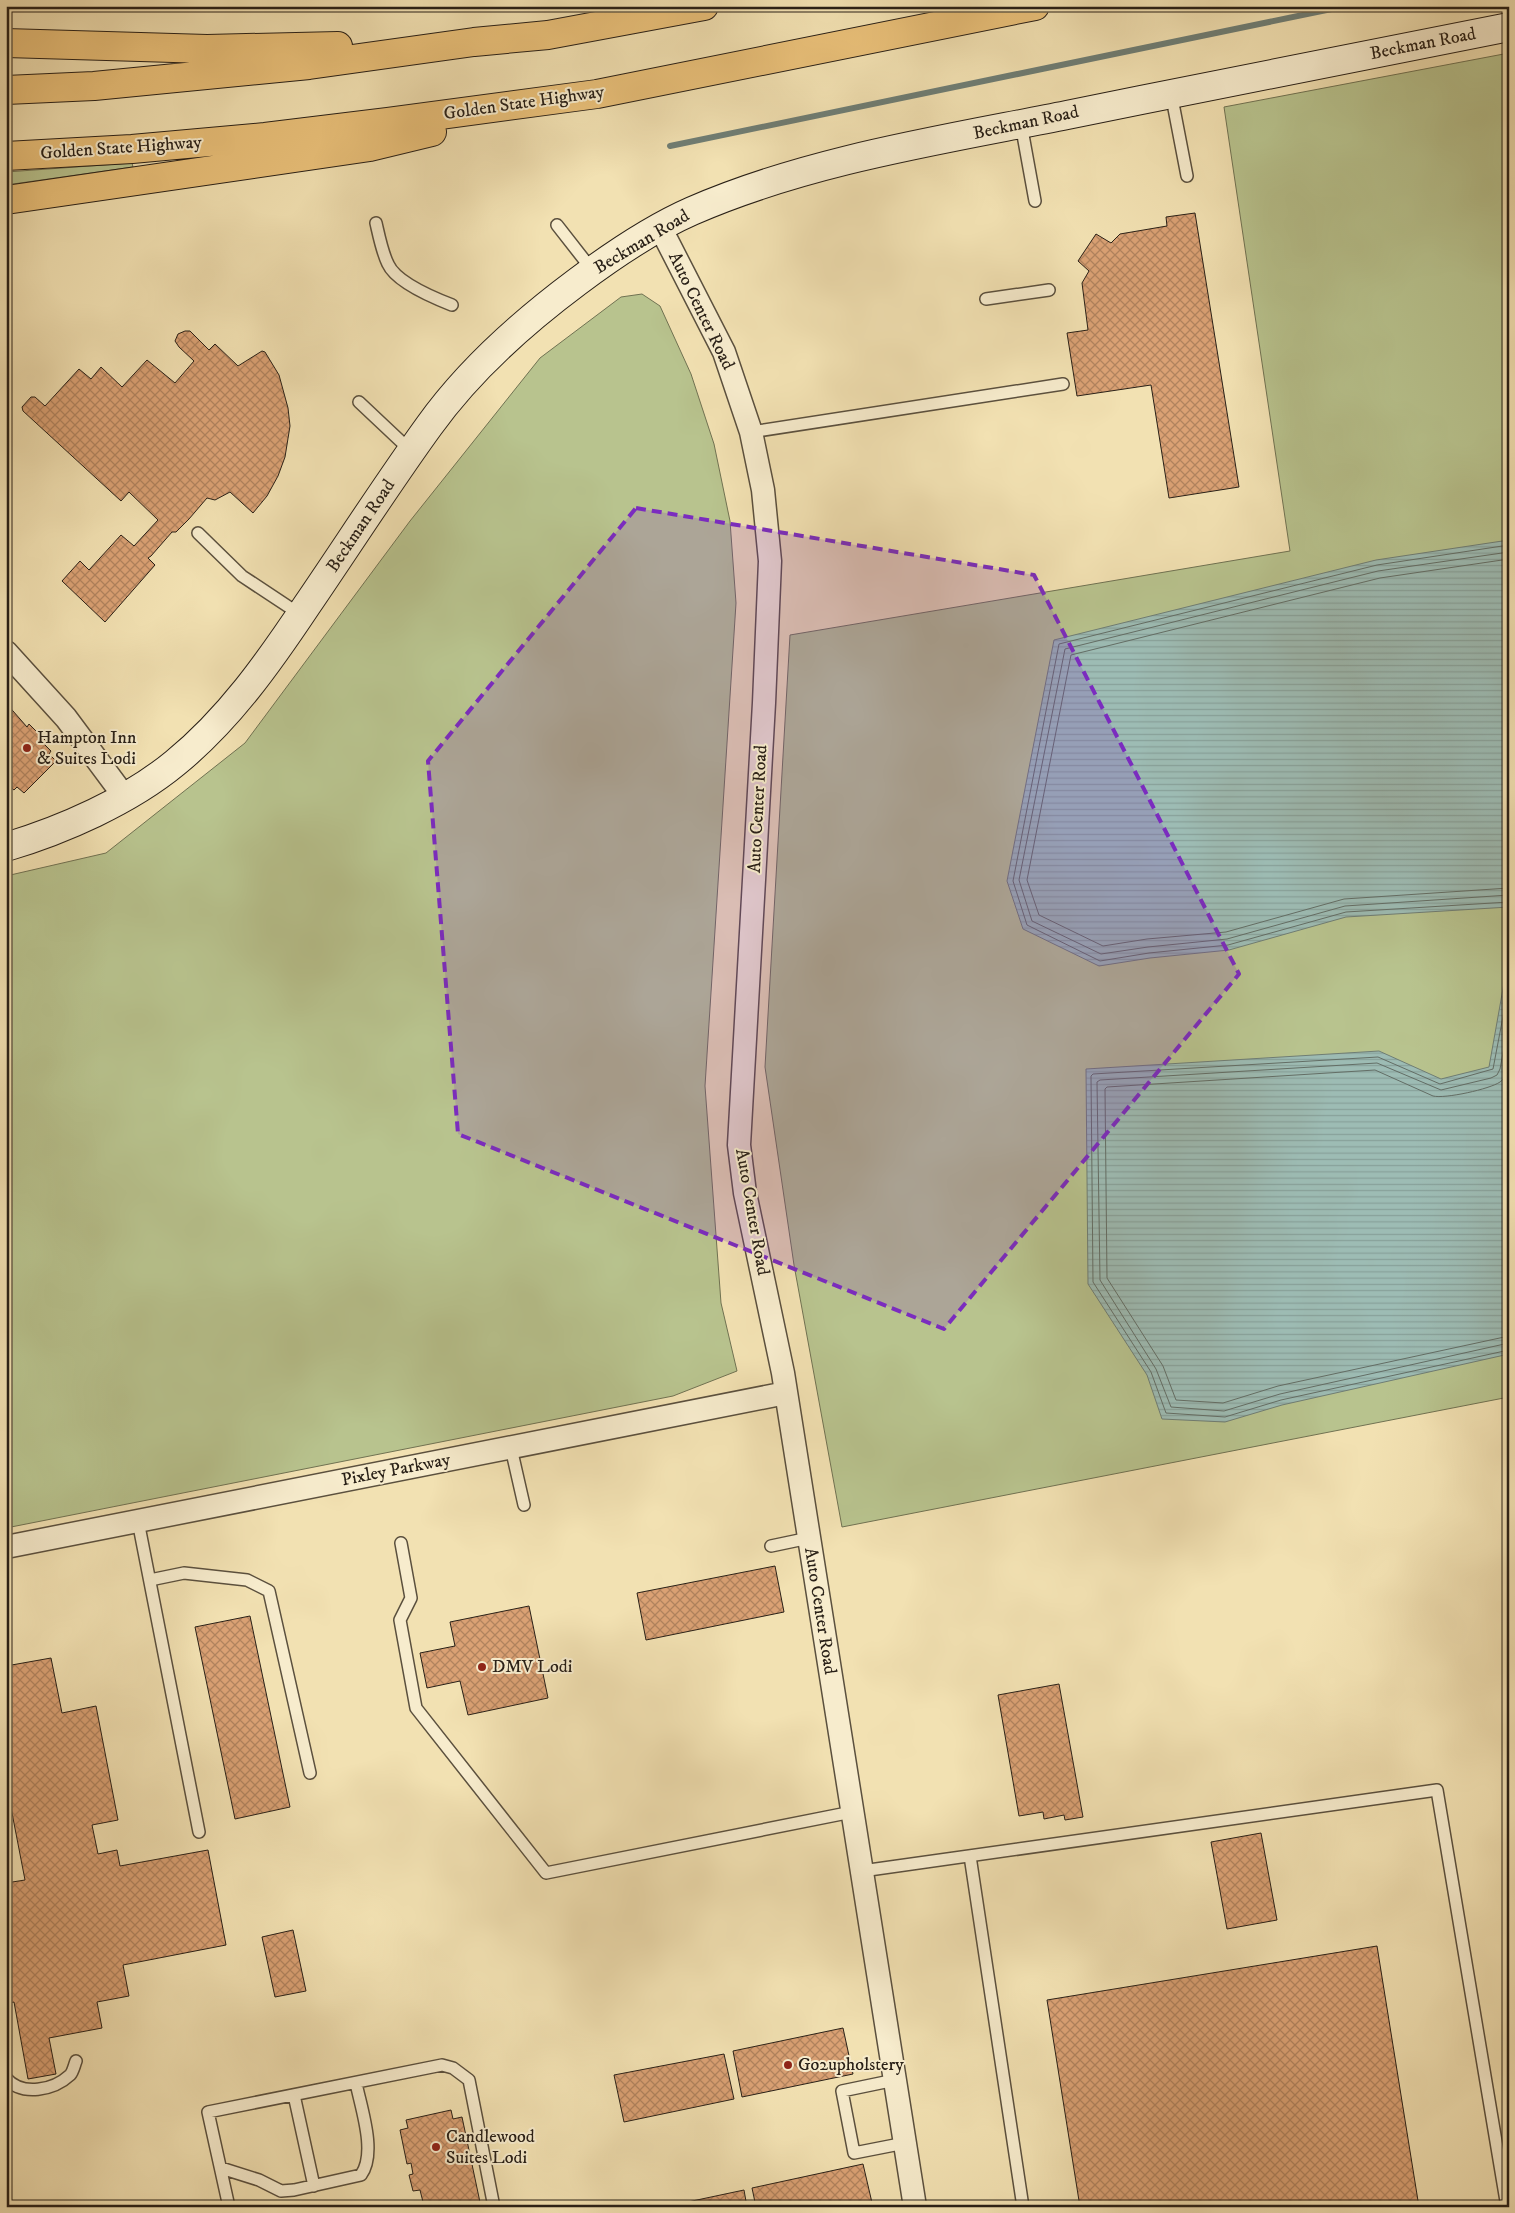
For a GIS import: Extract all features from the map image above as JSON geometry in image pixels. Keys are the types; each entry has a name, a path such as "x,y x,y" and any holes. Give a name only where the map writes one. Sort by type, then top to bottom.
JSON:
{"highway":[{"path":"6,90 94,86 263,70 474,42 548,35 704,6"},
{"name":"Golden State Highway","path":"6,156 132,149 265,137 597,94 1035,6"},
{"path":"6,43 207,49 474,42"},
{"path":"6,200 370,147 597,94"}],"street":[{"name":"Beckman Road","path":"6,847 47,834 124,796 172,766 206,736 266,665 431,423 469,378 518,329 621,250 660,227 692,211 742,191 857,159 1171,93 1509,27"},
{"name":"Auto Center Road","path":"660,227 724,352 751,432 763,490 770,561 764,712 738,1145 745,1193 786,1393 915,2207"},
{"path":"6,652 66,718 124,796"},
{"name":"Pixley Parkway","path":"6,1547 786,1393"}],"lane":[{"path":"1171,93 1187,176"},
{"path":"1021,124 1035,201"},
{"path":"376,223 388,265 395,273 417,288 452,305"},
{"path":"557,225 593,271"},
{"path":"986,300 1048,290"},
{"path":"751,432 1063,384"},
{"path":"359,402 412,452"},
{"path":"198,534 242,576 301,615"},
{"path":"511,1448 524,1505"},
{"path":"138,1521 200,1832"},
{"path":"771,1546 809,1538"},
{"path":"401,1542 411,1598 400,1620 416,1708 546,1873 852,1812"},
{"path":"150,1580 184,1573 247,1580 269,1591 310,1773"},
{"path":"862,1871 1437,1790 1507,2207"},
{"path":"970,1856 1023,2207"},
{"path":"6,2078 10,2082 30,2090 53,2086 72,2074 76,2061"},
{"path":"229,2207 208,2112 442,2065 453,2068 469,2080 494,2207"},
{"path":"895,2080 842,2091 854,2153 904,2143"},
{"path":"221,2168 259,2180 281,2191 314,2186 361,2175 366,2168 369,2150 356,2083"},
{"path":"294,2095 314,2186"}],"highlighted area":[{"path":"636,508 1034,575 1239,974 944,1329 458,1134 428,761"}],"green space":[{"path":"1509,53 1509,1397 842,1527 794,1265 765,1067 790,635 1290,551 1224,107"},
{"path":"132,163 133,167 6,185 6,172"},
{"path":"642,294 660,306 691,374 714,444 730,521 736,603 705,1086 721,1303 737,1371 673,1396 6,1528 6,876 106,853 245,743 410,521 540,358 621,297"}],"water":[{"path":"1509,540 1509,907 1346,917 1229,950 1150,958 1099,966 1023,929 1007,881 1054,640 1376,560"},
{"path":"1509,955 1509,1354 1282,1405 1225,1422 1162,1419 1147,1375 1088,1284 1086,1069 1379,1051 1441,1079 1489,1067"}],"building":[{"path":"1195,213 1239,487 1169,498 1151,385 1077,396 1067,333 1088,330 1082,283 1089,271 1078,261 1096,234 1111,243 1120,234 1167,226 1166,217"},
{"path":"190,331 209,350 215,344 238,366 262,351 265,352 279,375 288,408 290,426 285,457 278,476 267,496 253,513 230,492 215,500 207,498 189,519 176,532 172,532 148,558 155,565 105,622 62,581 80,561 89,570 121,535 134,546 158,520 129,492 121,501 23,411 22,407 31,397 35,397 45,406 79,369 91,379 101,367 122,387 147,360 175,383 194,361 175,341 178,334"},
{"name":"Hampton Inn & Suites Lodi","path":"6,703 27,727 29,724 47,742 45,745 51,751 49,754 56,761 24,793 17,787 14,790 6,784"},
{"path":"775,1566 784,1612 646,1640 637,1593"},
{"name":"DMV Lodi","path":"529,1606 548,1698 468,1715 460,1681 427,1688 420,1653 455,1646 450,1622"},
{"path":"250,1616 290,1807 235,1819 195,1627"},
{"path":"51,1658 62,1713 96,1706 118,1820 92,1825 98,1854 117,1850 120,1866 208,1850 226,1945 123,1965 129,1996 97,2002 102,2028 49,2038 56,2074 28,2079 14,2002 6,2004 6,1883 25,1880 6,1782 6,1666"},
{"path":"1059,1684 1083,1817 1065,1820 1064,1815 1044,1819 1043,1812 1019,1816 998,1695"},
{"path":"1261,1833 1277,1920 1227,1929 1211,1842"},
{"path":"293,1930 306,1991 275,1997 262,1937"},
{"path":"1377,1946 1419,2207 1080,2207 1047,2000"},
{"path":"843,2028 853,2074 742,2097 733,2051"},
{"path":"724,2054 734,2099 624,2122 614,2075"},
{"name":"Candlewood Suites Lodi","path":"451,2110 453,2119 462,2117 481,2207 379,2207 402,2202 403,2206 423,2202 420,2190 413,2191 409,2175 413,2174 411,2163 407,2164 400,2130 408,2128 406,2120"},
{"path":"863,2164 873,2207 756,2207 752,2188"},
{"path":"744,2190 747,2207 664,2207"}],"waterway":[{"path":"670,146 1346,6"}],"place":[{"name":"Hampton Inn & Suites Lodi","path":"27,748"},
{"name":"DMV Lodi","path":"482,1667"},
{"name":"Go2upholstery","path":"788,2065"},
{"name":"Candlewood Suites Lodi","path":"436,2147"}]}
